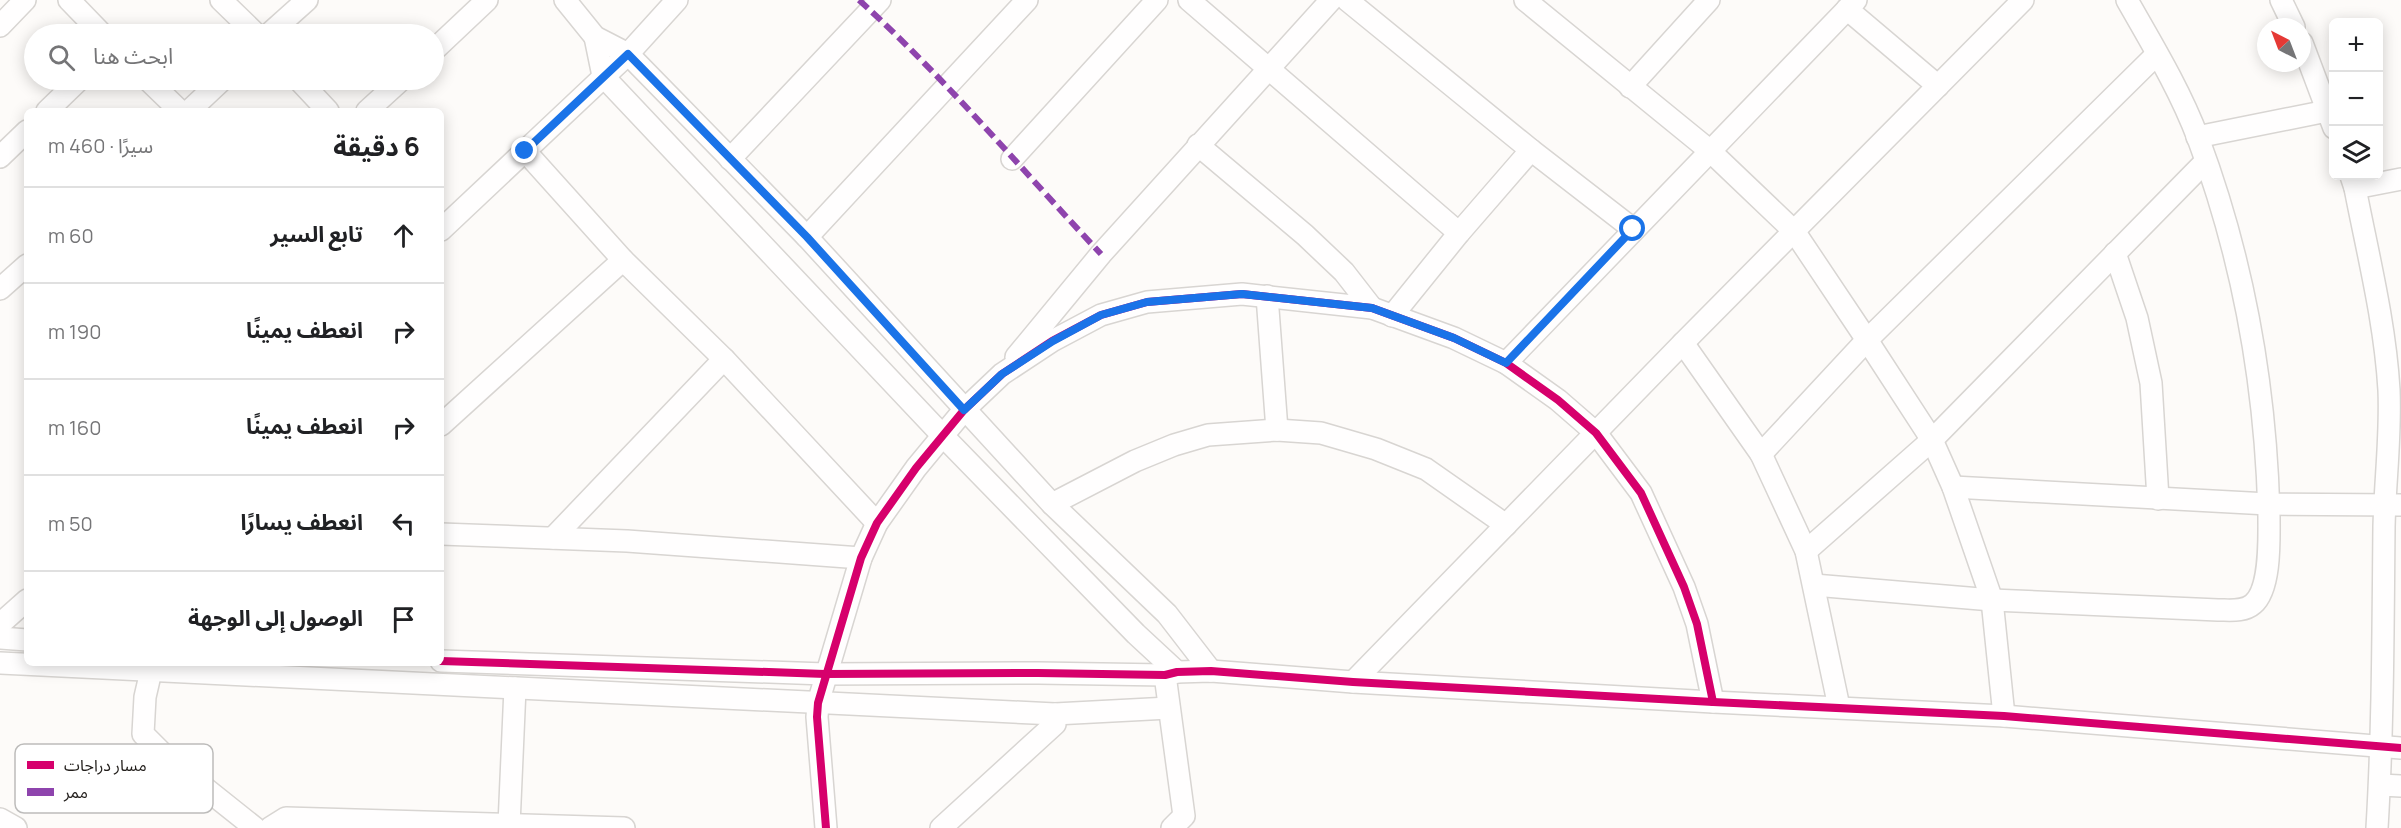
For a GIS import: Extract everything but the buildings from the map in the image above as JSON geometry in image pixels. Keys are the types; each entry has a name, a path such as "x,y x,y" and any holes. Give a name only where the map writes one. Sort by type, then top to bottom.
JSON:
{"street":[{"path":"0,26 25,0"},
{"path":"69,0 92,24"},
{"path":"221,0 246,24"},
{"path":"280,24 307,0"},
{"path":"444,41 488,0"},
{"path":"565,0 595,37 628,54 807,237 1052,504 1167,614 1211,671"},
{"path":"444,227 628,54 677,0"},
{"path":"730,159 880,0"},
{"path":"807,237 1027,0"},
{"path":"1012,159 1157,0"},
{"path":"1189,0 1459,233"},
{"path":"826,828 817,717 818,703 861,558 877,523 916,468 964,410 1002,374 1101,254 1331,0"},
{"path":"1347,0 1531,150 1633,229"},
{"path":"1525,0 1709,150 1794,231 1868,340 1932,440 1953,487 1992,600 2004,716"},
{"path":"1353,682 1683,343 2023,0"},
{"path":"1814,585 1992,600 2182,610 2246,609 2255,603 2263,589 2269,543 2268,504 2257,357 2233,246 2197,137 2157,54 2127,0"},
{"path":"2281,0 2290,18"},
{"path":"1630,87 1700,3"},
{"path":"1506,363 1852,4 1938,86"},
{"path":"595,37 603,76 943,436 1136,634 1171,674 1169,708 1183,824"},
{"path":"1761,454 1868,340 2157,54"},
{"path":"2311,67 2329,116"},
{"path":"50,108 69,90"},
{"path":"158,90 177,108"},
{"path":"192,108 211,90"},
{"path":"308,90 325,108"},
{"path":"370,108 390,90"},
{"path":"2197,137 2329,119"},
{"path":"0,157 24,134"},
{"path":"1198,145 1305,235 1344,272 1372,308"},
{"path":"1392,316 1459,233 1531,150"},
{"path":"525,151 623,260 724,359 877,523"},
{"path":"1806,551 1932,440 2205,162"},
{"path":"2377,828 2379,785 2391,748 2393,506 2389,391 2385,344 2353,182 2401,179"},
{"path":"2115,253 2137,318 2151,383 2158,498"},
{"path":"444,422 623,260"},
{"path":"0,288 24,268"},
{"path":"1002,374 1053,341 1101,315 1147,302 1242,294 1372,308 1454,338 1506,363 1558,400 1596,433 1641,494 1676,570 1697,624 1713,702"},
{"path":"1267,296 1277,430"},
{"path":"1683,343 1761,454 1806,551 1839,707"},
{"path":"553,538 724,359"},
{"path":"1052,504 1135,461 1174,445 1208,435 1277,430 1322,433 1376,449 1426,469 1506,525"},
{"path":"1953,487 2268,504 2393,506"},
{"path":"444,534 553,538 861,558"},
{"path":"0,624 24,603"},
{"path":"0,638 24,640"},
{"path":"444,661 825,674 1171,674 1211,671 1353,682 2004,716 2391,748"},
{"path":"0,663 24,664"},
{"path":"57,666 151,671 174,668 515,688 1055,714 1169,708"},
{"path":"151,671 145,697 143,734 153,744"},
{"path":"509,825 515,688"},
{"path":"941,828 1055,724 1055,714"},
{"path":"2379,785 2401,786"},
{"path":"213,794 255,828"},
{"path":"270,828 286,818 468,826 624,828"},
{"path":"0,819 16,828"}],"marked path":[{"path":"859,0 953,93 1101,254"}],"cycle path":[{"path":"826,828 817,717 818,703 861,558 877,523 916,468 964,410 1002,374 1052,341 1101,315 1147,302 1242,294 1372,308 1454,338 1506,363 1558,400 1596,433 1641,493 1684,587 1697,624 1713,702"},
{"path":"444,661 825,674 1165,675 1177,672 1211,671 1353,682 2004,716 2401,748"}],"route":[{"path":"525,151 628,54 807,237 964,410 1002,374 1053,341 1101,315 1147,302 1242,294 1372,308 1454,338 1506,363 1633,229"}]}
